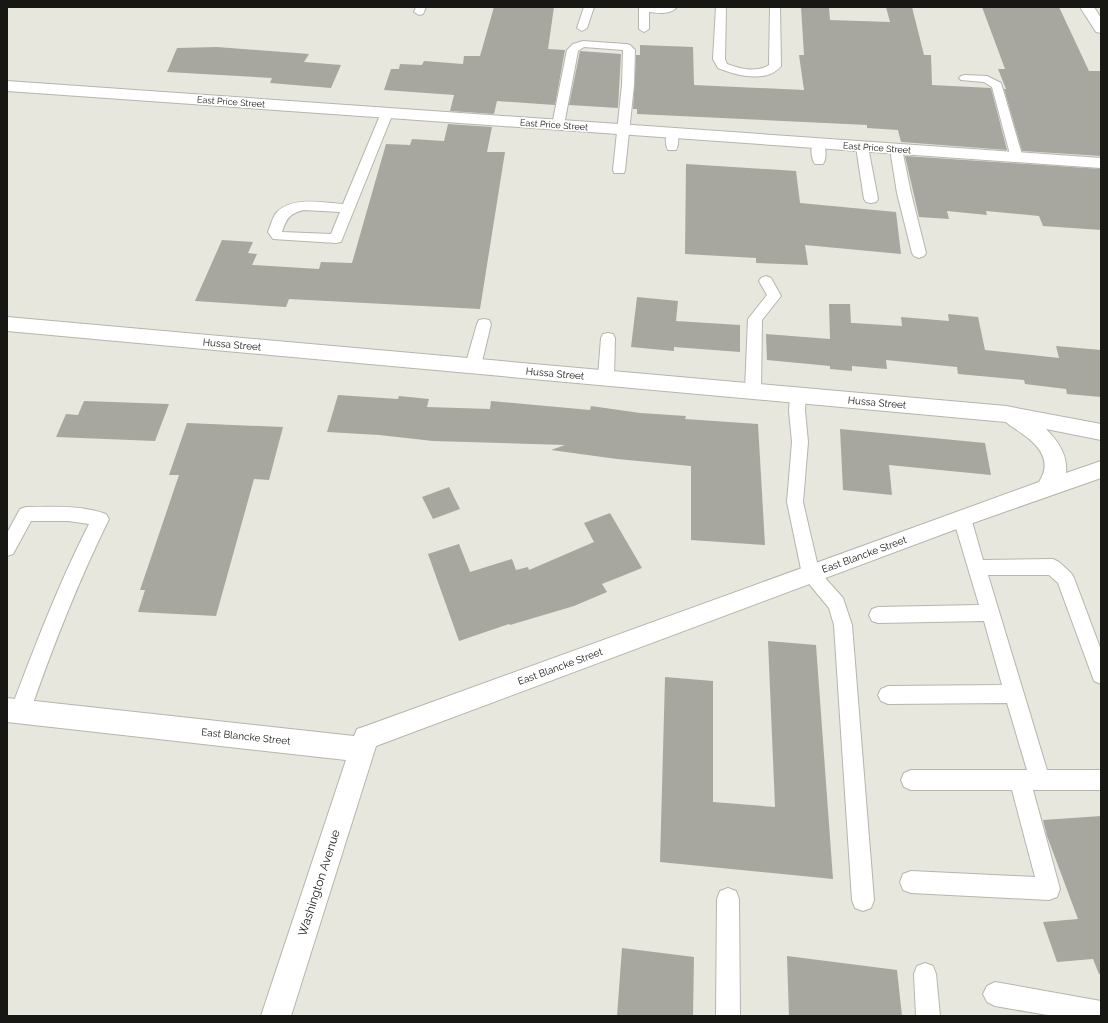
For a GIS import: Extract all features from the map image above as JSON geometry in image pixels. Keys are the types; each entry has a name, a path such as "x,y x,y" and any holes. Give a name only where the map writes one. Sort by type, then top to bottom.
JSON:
{"street":[{"path":"1087,7 1101,29"},
{"name":"East Price Street","path":"7,86 622,129 672,140 818,144 1101,163"},
{"name":"Hussa Street","path":"7,324 798,394 1006,414 1101,432"},
{"path":"1006,414 1030,427 1046,443 1053,454 1057,466 1055,476 1047,488"},
{"name":"East Blancke Street","path":"13,711 362,749 366,738 962,518 1101,469"},
{"name":"Washington Avenue","path":"276,1016 362,749"}],"lane":[{"path":"582,28 589,7"},
{"path":"721,7 719,59 722,66 733,70 757,72 769,72 775,66 775,7"},
{"path":"644,29 644,9 667,8"},
{"path":"558,125 573,50 577,46 583,44 626,47 629,50 628,85 618,170"},
{"path":"965,78 987,79 997,85 1017,158"},
{"path":"348,209 302,206 289,210 281,215 275,232 278,236 336,239 387,113"},
{"path":"818,144 819,161"},
{"path":"862,147 871,199"},
{"path":"896,149 904,193 919,253"},
{"path":"753,390 755,319 774,296 766,281"},
{"path":"473,366 484,324"},
{"path":"606,377 608,338"},
{"path":"798,394 797,411 800,442 795,502 810,574 837,604 842,625 863,900"},
{"path":"7,549 26,514 68,514 100,519 78,564 13,711"},
{"path":"911,882 1049,889 1015,694 962,518"},
{"path":"977,568 1053,567 1065,578 1101,675"},
{"path":"878,615 990,613"},
{"path":"888,695 1015,694"},
{"path":"911,780 1101,780"},
{"path":"728,899 728,1016"},
{"path":"925,974 928,1016"},
{"path":"995,994 1101,1013"}],"building":[{"path":"494,7 554,7 548,49 565,50 555,105 497,101 494,114 450,111 454,95 384,90 391,69 399,69 400,64 422,65 424,61 463,64 464,56 480,56"},
{"path":"801,7 829,7 830,20 890,22 886,7 912,7 924,55 931,55 932,85 991,88 1007,150 901,142 898,130 867,128 867,125 637,114 637,109 633,109 636,55 640,55 640,45 693,47 694,85 804,90 799,55 804,55"},
{"path":"982,7 1059,7 1089,71 1101,71 1101,156 1022,151 1004,89 1006,89 998,69 1005,69"},
{"path":"217,47 309,54 304,62 341,65 331,88 270,83 272,78 167,72 177,48"},
{"path":"580,51 621,54 618,108 569,105"},
{"path":"448,124 492,127 487,152 505,152 480,309 289,299 286,307 195,301 222,240 253,242 248,253 257,254 252,265 319,269 321,262 352,263 386,144 410,145 412,139 444,141"},
{"path":"905,156 1101,169 1101,230 1043,226 1039,216 986,211 987,215 947,211 949,219 919,217"},
{"path":"686,164 796,171 800,203 896,212 901,254 805,245 808,265 756,263 756,258 685,254"},
{"path":"637,297 678,301 676,321 740,325 740,352 674,347 674,351 631,347"},
{"path":"829,304 850,304 851,323 902,326 901,317 949,321 948,314 978,317 985,350 1059,358 1056,346 1101,350 1101,397 1067,394 1066,389 1025,384 1024,380 958,374 957,367 886,360 887,369 852,366 852,371 830,369 830,366 767,360 766,334 830,339"},
{"path":"338,395 398,399 399,396 429,399 427,407 490,409 491,401 590,410 591,406 640,413 686,416 685,419 758,424 765,545 691,540 691,466 617,459 551,450 565,445 433,441 379,435 327,432"},
{"path":"84,401 169,404 155,441 56,437 66,414 78,415"},
{"path":"187,423 283,427 269,480 254,479 216,616 138,612 145,590 140,590 179,475 169,475"},
{"path":"840,429 985,443 991,475 889,465 892,495 843,490"},
{"path":"449,487 460,509 433,519 422,497"},
{"path":"610,513 642,568 602,584 607,592 574,606 510,625 509,624 459,641 428,554 459,544 470,572 512,559 516,570 528,567 529,570 594,542 584,523"},
{"path":"768,641 816,645 833,879 660,862 665,677 713,681 713,802 775,807"},
{"path":"1101,816 1101,974 1099,974 1093,959 1057,962 1043,922 1078,919 1047,836 1043,820"},
{"path":"622,948 694,957 693,1016 617,1016"},
{"path":"787,956 897,970 902,1016 789,1016"}]}
